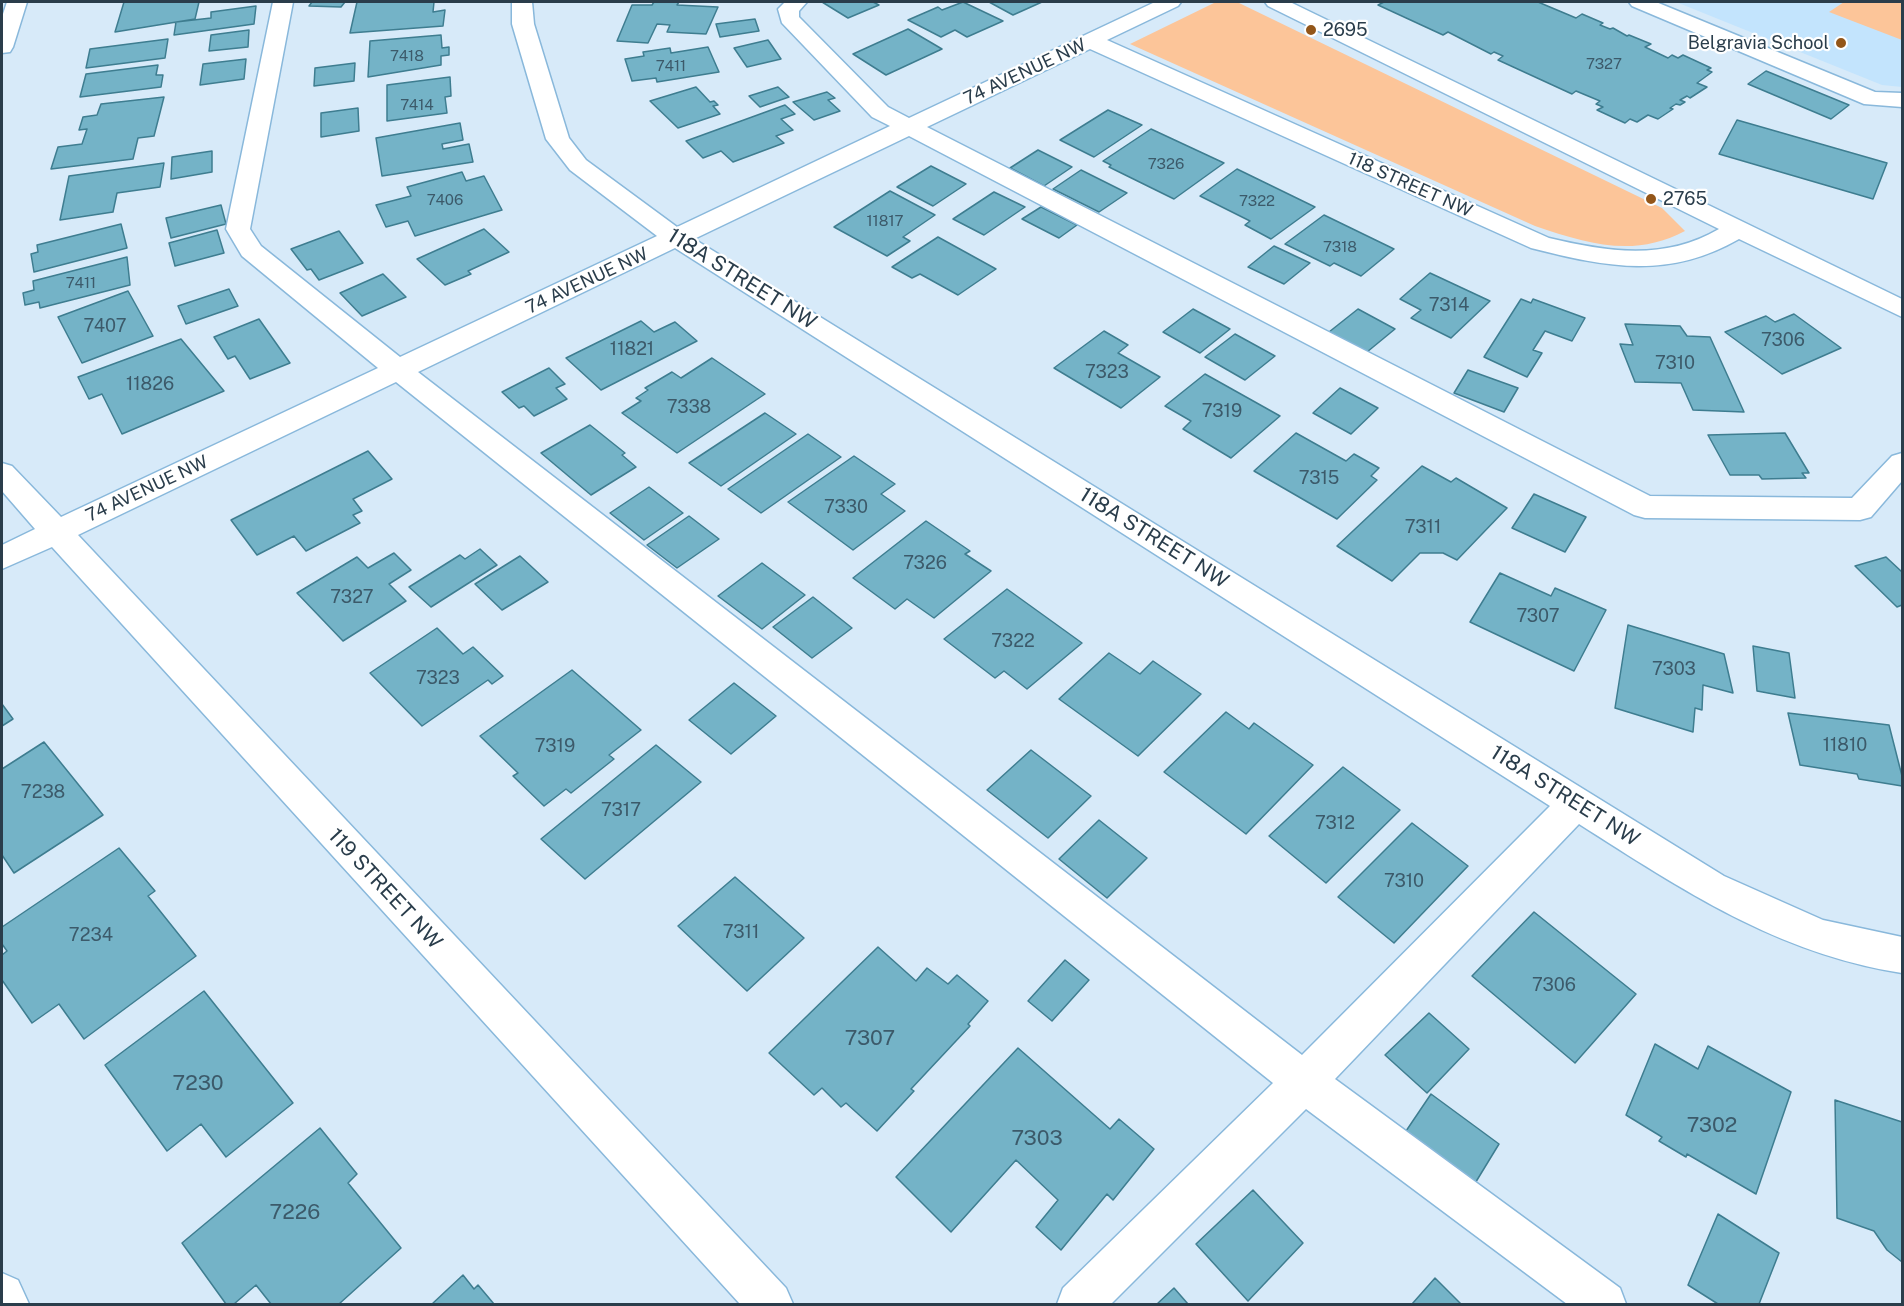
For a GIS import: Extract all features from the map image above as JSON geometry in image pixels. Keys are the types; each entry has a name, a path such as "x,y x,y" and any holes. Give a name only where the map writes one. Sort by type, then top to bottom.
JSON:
{"street":[{"path":"2,46 17,2"},
{"path":"283,2 238,229 251,251 398,370 1305,1082 1605,1305"},
{"name":"118A STREET NW","path":"522,2 523,24 558,139 578,165 677,239 1711,888 1819,936 1902,955"},
{"path":"797,2 788,9 789,19 880,112 1645,507 1860,509 1902,463"},
{"name":"74 AVENUE NW","path":"2,558 677,239 1171,2"},
{"path":"1275,2 1902,309"},
{"path":"1639,2 1872,99 1902,100"},
{"name":"118 STREET NW","path":"1090,41 1540,243 1596,258 1669,260 1720,241 1738,229"},
{"path":"1799,259 1902,288"},
{"name":"119 STREET NW","path":"2,473 770,1305"},
{"path":"1079,1305 1305,1082 1576,803"},
{"path":"2,1296 7,1305"}],"shaded area":[{"path":"1216,2 1237,2 1662,208 1685,231 1648,244 1629,246 1592,243 1535,226 1130,44"},
{"name":"Belgravia School","path":"1676,2 1902,2 1902,87 1882,85"},
{"path":"1844,2 1902,2 1902,40 1829,12"}],"building":[{"path":"124,2 199,2 195,19 115,32"},
{"path":"312,2 345,2 341,7 309,6"},
{"path":"357,2 434,2 433,12 445,10 443,26 350,33"},
{"path":"654,2 679,2 677,5 718,7 706,34 667,32 670,25 657,24 648,43 617,41 632,5 652,5"},
{"path":"822,2 873,2 879,5 848,18"},
{"path":"963,2 1003,21 967,37 955,30 941,37 908,20 938,7 942,10"},
{"path":"989,2 1042,2 1013,15"},
{"path":"1384,2 1538,2 1576,18 1582,14 1603,23 1600,25 1651,44 1645,47 1668,58 1672,55 1678,58 1683,55 1711,68 1707,70 1712,72 1697,83 1707,87 1690,98 1687,96 1680,100 1685,102 1680,105 1676,104 1670,108 1673,109 1658,119 1648,115 1637,122 1630,119 1625,123 1597,110 1603,107 1596,104 1600,101 1576,91 1572,94 1498,60 1503,56 1494,52 1491,54 1448,32 1443,35 1378,5"},
{"path":"256,6 254,24 174,35 176,22 211,18 211,12"},
{"path":"755,19 759,31 720,37 716,24"},
{"path":"908,29 942,49 886,75 853,54"},
{"path":"249,30 248,47 209,51 211,35"},
{"path":"441,35 442,48 449,47 449,55 441,56 441,65 368,77 370,41"},
{"path":"168,39 165,58 86,68 90,49"},
{"path":"768,40 781,59 747,67 734,48"},
{"path":"708,47 719,72 657,82 656,78 632,81 625,59 644,56 643,52 670,48 671,53"},
{"path":"246,59 244,79 200,85 203,64"},
{"path":"355,63 354,81 314,86 315,68"},
{"path":"158,65 156,75 163,75 161,87 80,97 86,74"},
{"path":"1766,71 1849,105 1831,119 1748,84"},
{"path":"450,77 451,96 445,97 447,113 387,121 387,85"},
{"path":"696,87 710,102 714,101 718,105 713,106 720,114 678,128 650,101"},
{"path":"778,87 789,97 760,107 749,96"},
{"path":"827,92 835,98 828,100 840,111 814,120 793,102"},
{"path":"164,97 154,136 138,138 133,159 51,169 58,147 82,144 87,129 79,130 83,117 97,115 101,104"},
{"path":"785,105 795,114 781,119 793,130 776,136 784,143 733,162 721,151 703,158 686,141"},
{"path":"358,108 359,131 321,137 321,113"},
{"path":"1108,110 1142,125 1094,157 1060,140"},
{"path":"1737,120 1887,163 1873,199 1719,154"},
{"path":"460,123 463,140 442,144 443,149 469,144 473,162 382,176 376,138"},
{"path":"1151,129 1224,163 1174,199 1109,167 1111,165 1103,161"},
{"path":"1038,150 1072,167 1044,186 1010,168"},
{"path":"212,151 212,172 171,179 172,157"},
{"path":"164,163 160,187 117,193 113,212 60,220 69,176"},
{"path":"931,166 966,184 933,206 897,187"},
{"path":"1237,169 1315,207 1271,239 1245,225 1250,221 1200,196"},
{"path":"1081,170 1127,193 1099,212 1053,189"},
{"path":"462,172 466,181 484,176 502,210 415,236 408,221 386,227 376,205 411,196 407,187"},
{"path":"890,191 935,215 903,237 910,241 887,256 834,227"},
{"path":"994,192 1025,207 984,235 953,219"},
{"path":"221,205 226,224 171,238 166,218"},
{"path":"1041,207 1077,225 1059,238 1022,219"},
{"path":"1324,215 1394,249 1361,276 1334,263 1330,266 1285,244"},
{"path":"121,224 127,248 34,272 31,254 38,252 37,245"},
{"path":"484,229 509,252 468,271 471,274 445,285 417,259"},
{"path":"217,230 224,253 175,266 169,243"},
{"path":"339,231 363,263 319,280 311,269 307,270 291,249"},
{"path":"938,237 996,269 958,295 920,274 912,278 892,267"},
{"path":"1274,246 1310,263 1284,284 1248,267"},
{"path":"127,257 130,285 40,308 39,302 25,305 23,293 34,290 33,281"},
{"path":"1430,273 1490,301 1451,338 1411,318 1421,310 1400,299"},
{"path":"383,274 406,297 362,316 340,293"},
{"path":"229,289 238,306 186,324 178,306"},
{"path":"128,291 153,336 82,363 58,317"},
{"path":"1521,299 1531,303 1533,299 1585,318 1572,341 1545,331 1533,350 1542,353 1527,377 1484,357"},
{"path":"1193,309 1230,329 1200,353 1163,332"},
{"path":"1358,309 1395,329 1367,352 1329,332"},
{"path":"1794,314 1841,348 1782,374 1725,332 1766,316 1775,322"},
{"path":"259,319 290,363 250,379 235,356 228,359 214,337"},
{"path":"641,321 654,332 675,322 697,341 601,390 566,358"},
{"path":"1625,324 1680,326 1687,336 1710,337 1744,412 1693,410 1681,383 1635,382 1620,344 1633,345"},
{"path":"1104,331 1128,345 1118,353 1160,377 1121,408 1054,368"},
{"path":"1235,334 1275,356 1245,380 1205,357"},
{"path":"181,339 224,391 122,434 102,394 89,399 78,377"},
{"path":"712,358 765,394 677,453 622,413 641,401 636,398 648,390 645,388 672,372 681,378"},
{"path":"549,368 565,384 556,388 567,399 534,416 524,406 519,408 502,392"},
{"path":"1468,370 1518,388 1504,412 1454,393"},
{"path":"1205,374 1280,416 1231,458 1183,429 1191,421 1165,406"},
{"path":"1340,388 1378,408 1351,434 1313,413"},
{"path":"765,413 796,434 721,486 689,463"},
{"path":"590,425 625,453 622,455 636,467 591,495 541,453"},
{"path":"1296,433 1346,461 1354,454 1379,468 1371,476 1377,480 1337,519 1254,471"},
{"path":"1785,433 1809,473 1802,473 1806,478 1762,479 1759,475 1730,475 1708,435"},
{"path":"808,434 841,457 761,513 728,489"},
{"path":"368,451 392,479 353,499 362,511 353,515 360,523 306,551 294,536 257,555 231,520"},
{"path":"854,456 895,484 881,494 905,511 853,550 788,502"},
{"path":"1422,466 1451,482 1456,478 1507,508 1457,560 1443,553 1420,553 1392,581 1337,546"},
{"path":"649,487 683,513 644,540 610,513"},
{"path":"1534,494 1586,517 1565,552 1512,528"},
{"path":"689,516 719,539 677,568 647,545"},
{"path":"926,521 970,551 965,554 991,571 934,618 907,599 895,609 853,578"},
{"path":"480,549 497,565 431,607 409,587 460,555 465,559"},
{"path":"394,553 411,570 389,584 406,601 343,641 297,593 357,557 368,568"},
{"path":"520,556 548,582 502,610 475,584"},
{"path":"1886,557 1902,572 1902,605 1897,607 1855,566"},
{"path":"762,563 805,595 762,629 718,596"},
{"path":"1500,573 1551,596 1555,588 1606,610 1574,671 1470,622"},
{"path":"1007,589 1082,643 1027,689 1004,671 995,678 944,639"},
{"path":"813,597 852,628 812,658 773,627"},
{"path":"1628,625 1724,654 1733,693 1703,685 1702,710 1695,708 1693,732 1615,708"},
{"path":"437,628 463,654 473,647 503,676 492,684 488,680 422,726 370,673"},
{"path":"1753,646 1789,653 1795,698 1757,691"},
{"path":"1109,653 1140,674 1153,661 1201,694 1138,756 1059,699"},
{"path":"572,670 641,730 609,755 614,759 571,793 566,789 544,806 513,776 518,773 480,736"},
{"path":"734,683 776,716 731,754 689,720"},
{"path":"2,704 13,719 2,726"},
{"path":"1226,712 1249,729 1254,723 1313,765 1246,834 1164,772"},
{"path":"1788,713 1889,725 1902,776 1902,786 1859,779 1857,774 1800,765"},
{"path":"44,742 103,815 14,873 2,855 2,769"},
{"path":"656,745 701,782 585,879 541,839"},
{"path":"1031,750 1091,796 1048,838 987,790"},
{"path":"1343,767 1400,810 1326,883 1269,836"},
{"path":"1099,820 1147,858 1107,898 1059,859"},
{"path":"1412,823 1468,866 1394,943 1338,897"},
{"path":"119,848 155,891 148,896 196,956 84,1039 59,1004 32,1023 2,980 2,955 7,951 2,944 2,927"},
{"path":"735,877 804,938 747,991 678,926"},
{"path":"1534,912 1636,994 1575,1063 1472,976"},
{"path":"878,947 916,981 927,968 948,984 957,975 988,1001 968,1024 970,1026 911,1089 914,1091 877,1131 846,1103 841,1107 822,1088 814,1095 769,1053"},
{"path":"1065,960 1089,980 1052,1021 1028,1001"},
{"path":"204,991 293,1103 226,1157 201,1124 167,1151 105,1065"},
{"path":"1429,1013 1469,1049 1427,1093 1385,1055"},
{"path":"1655,1044 1698,1069 1708,1046 1791,1092 1756,1194 1687,1154 1686,1157 1659,1141 1662,1137 1626,1115"},
{"path":"1018,1048 1110,1129 1119,1119 1154,1149 1113,1200 1107,1194 1061,1250 1036,1227 1058,1200 1016,1160 951,1232 896,1177"},
{"path":"1431,1094 1499,1144 1474,1185 1404,1134"},
{"path":"1835,1100 1902,1122 1902,1262 1887,1250 1874,1231 1837,1218"},
{"path":"320,1128 357,1174 348,1183 401,1248 339,1304 271,1304 256,1285 234,1304 226,1304 182,1243"},
{"path":"1253,1190 1303,1243 1248,1301 1196,1244"},
{"path":"1718,1214 1779,1253 1759,1304 1718,1304 1688,1285"},
{"path":"463,1275 474,1289 478,1285 494,1304 432,1304"},
{"path":"1435,1278 1461,1304 1412,1304"},
{"path":"1174,1288 1188,1304 1157,1304"}],"place":[{"name":"2695","path":"1311,30"},
{"name":"Belgravia School","path":"1841,43"},
{"name":"2765","path":"1651,199"}]}
